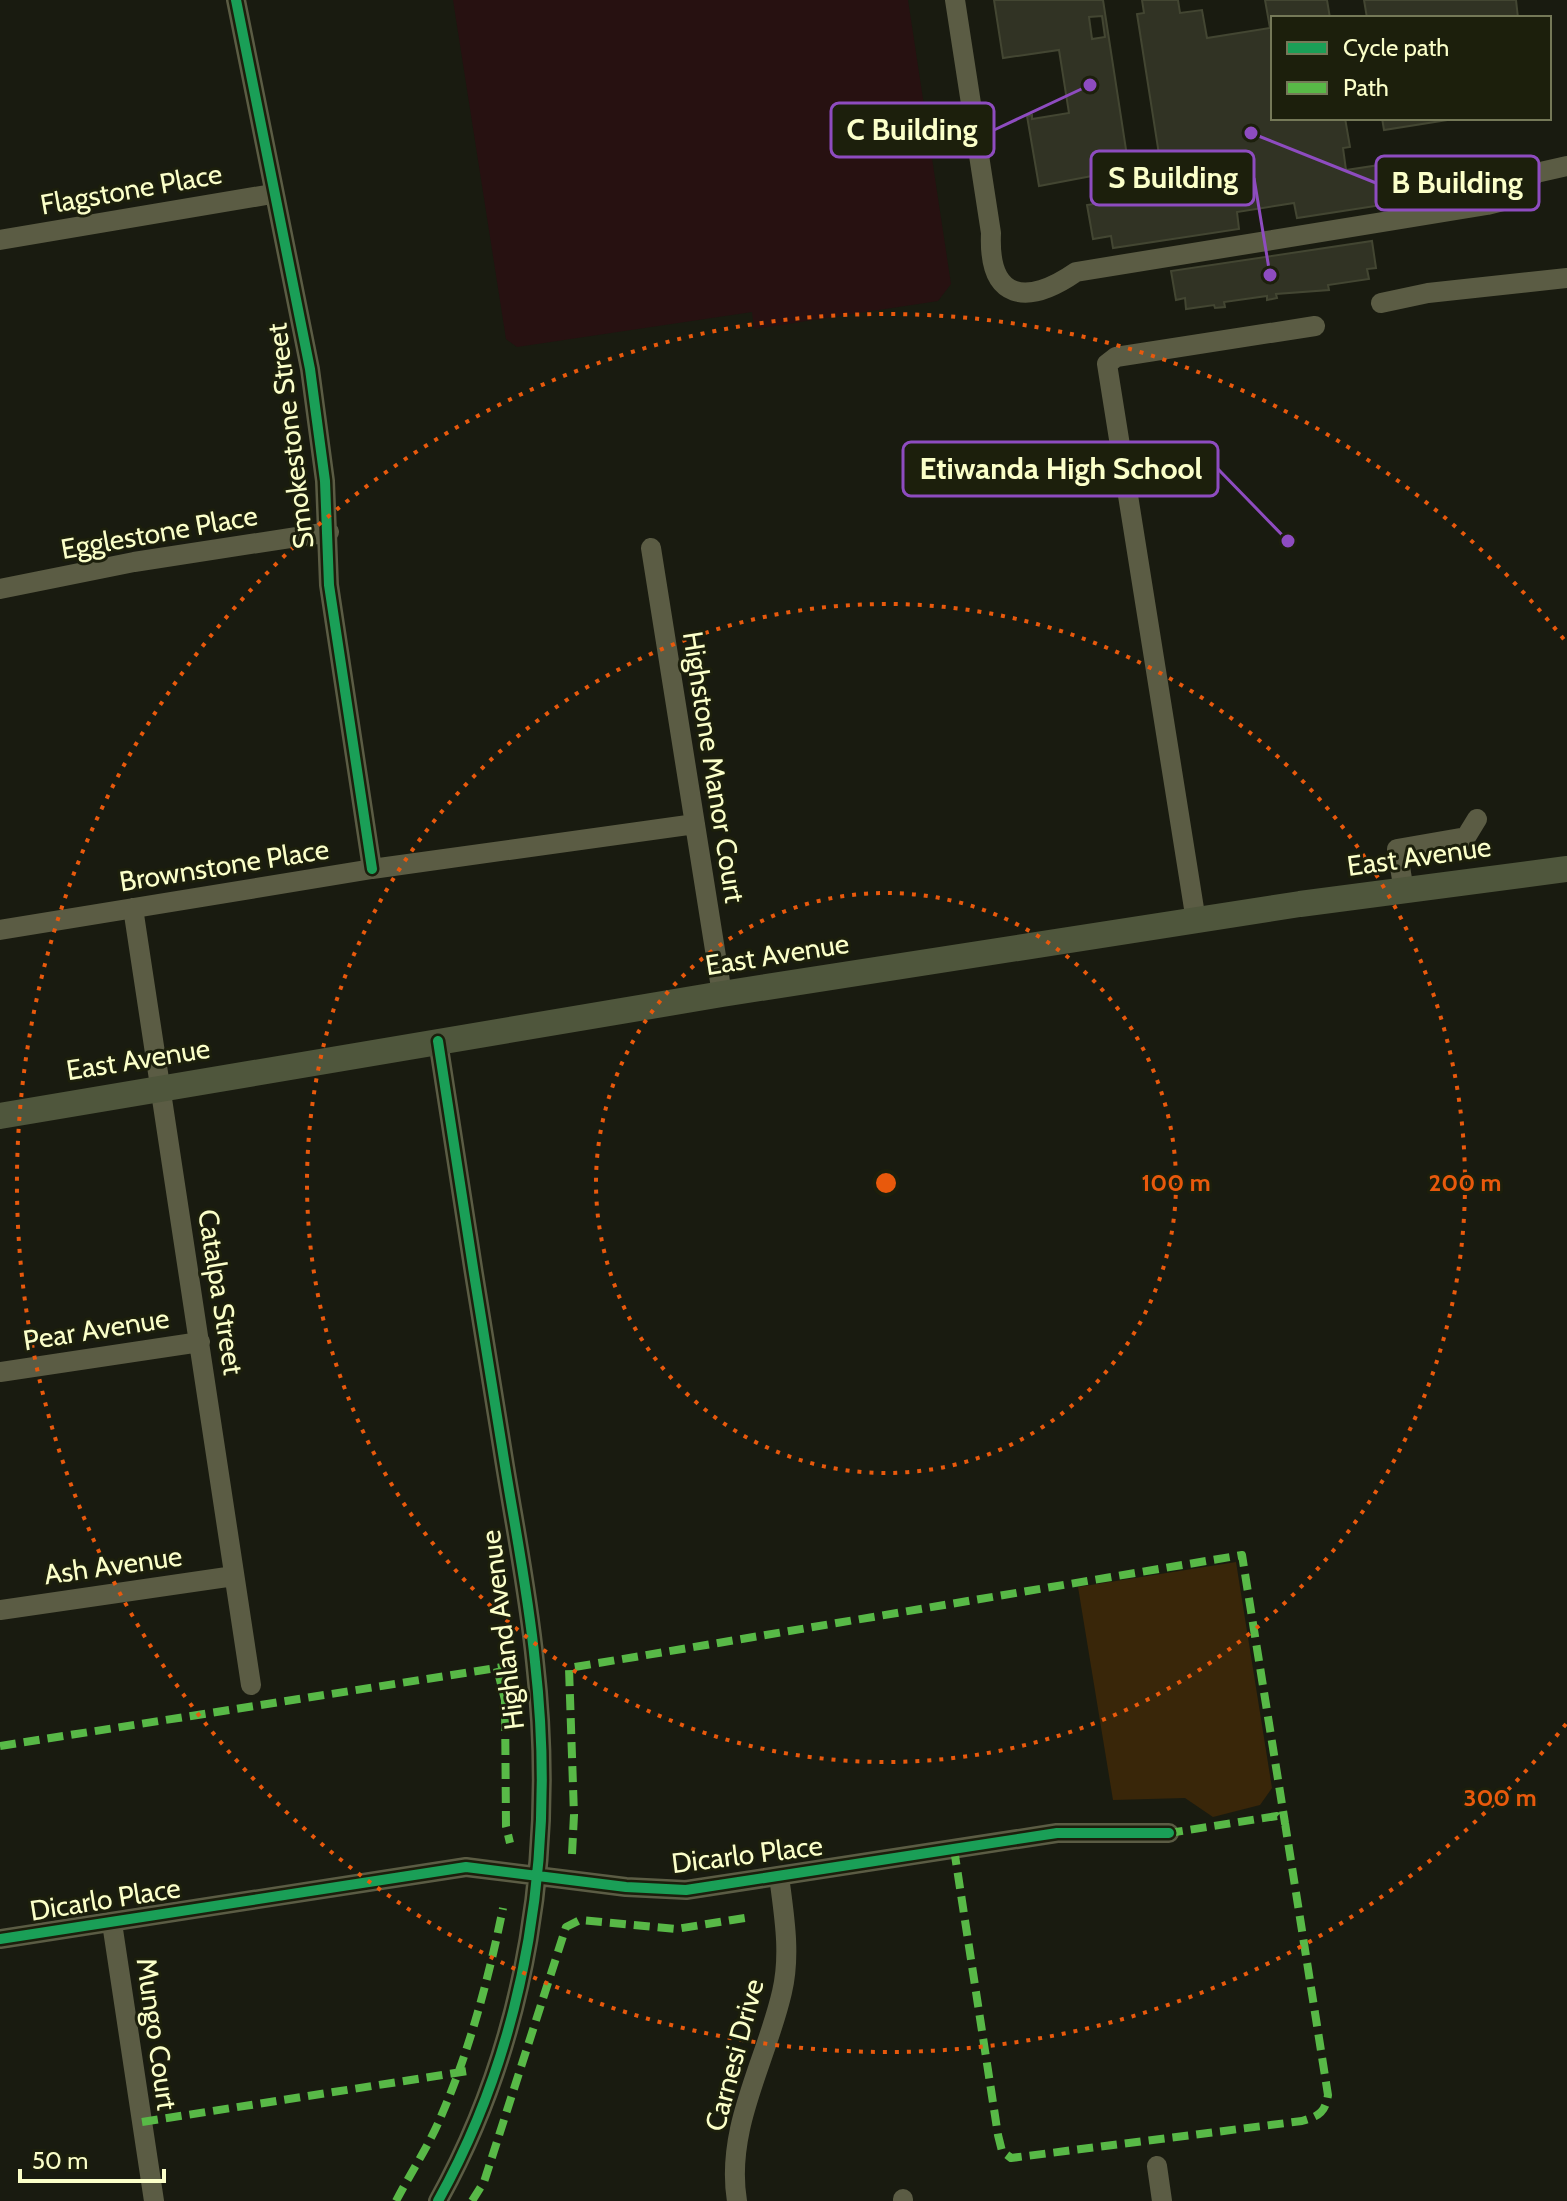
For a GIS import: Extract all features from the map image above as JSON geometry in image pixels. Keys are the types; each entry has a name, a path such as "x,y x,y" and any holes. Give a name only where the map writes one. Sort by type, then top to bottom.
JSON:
{"main road":[{"name":"East Avenue","path":"0,1116 722,994 1196,921 1567,869"}],"street":[{"name":"Smokestone Street","path":"236,0 272,194 285,231 310,369 329,532 329,585 372,869"},
{"path":"955,0 991,233 990,259 1003,284 1026,295 1050,290 1076,272 1487,205 1511,199 1536,173 1567,166"},
{"name":"Flagstone Place","path":"0,240 272,194"},
{"path":"1381,303 1428,293 1567,278"},
{"path":"1196,921 1136,507 1107,364 1116,357 1315,326"},
{"name":"Egglestone Place","path":"0,589 134,562 329,532"},
{"name":"Highstone Manor Court","path":"651,548 722,994"},
{"path":"1404,891 1396,842 1466,837 1477,819"},
{"name":"Brownstone Place","path":"0,930 372,869 695,824"},
{"name":"Catalpa Street","path":"133,908 251,1685"},
{"name":"Highland Avenue","path":"438,1041 535,1658 542,1799 539,1875 522,1977 497,2067 463,2151 438,2201"},
{"name":"Pear Avenue","path":"0,1372 200,1342"},
{"name":"Ash Avenue","path":"0,1610 234,1576"},
{"name":"Dicarlo Place","path":"0,1939 466,1867 626,1887 686,1890 1057,1833 1169,1833"},
{"name":"Carnesi Drive","path":"737,2201 739,2126 773,2026 787,1962 779,1876"},
{"name":"Mungo Court","path":"112,1923 154,2201"},
{"path":"1157,2166 1162,2201"}],"shaded area":[{"path":"453,0 908,0 951,284 938,301 754,329 752,312 517,347 506,339"},
{"path":"1236,1562 1272,1788 1260,1805 1213,1817 1185,1798 1113,1800 1078,1587"}],"building":[{"path":"994,0 1103,0 1129,169 1039,186 1027,116 1032,115 1032,119 1069,113 1059,50 1003,58","holes":["1102,16 1105,37 1092,39 1089,17"]},
{"path":"1142,0 1178,0 1180,13 1202,10 1207,38 1270,28 1265,0 1327,0 1330,16 1271,16 1271,120 1345,120 1350,147 1343,148 1346,170 1419,159 1423,186 1406,188 1408,201 1297,218 1294,203 1237,212 1239,229 1113,248 1111,236 1093,239 1087,205 1169,192 1167,179 1163,180 1137,14 1144,13"},
{"path":"1364,0 1516,0 1518,16 1367,16"},
{"path":"1382,120 1447,120 1384,130"},
{"path":"1372,241 1376,268 1367,269 1369,279 1328,285 1329,290 1276,294 1277,298 1267,300 1267,296 1224,302 1225,307 1215,308 1214,305 1186,309 1185,298 1176,300 1171,271"}],"marked path":[{"path":"572,1854 574,1815 569,1668 1242,1555 1285,1823"},
{"path":"0,1746 509,1666"},
{"path":"497,1668 505,1700 506,1826 510,1843"},
{"path":"954,1849 998,2135 1002,2151 1011,2158 1302,2121 1317,2115 1323,2110 1328,2095 1285,1823 1277,1816 1169,1833"},
{"path":"396,2201 426,2147 452,2089 485,1986 503,1908"},
{"path":"472,2201 484,2182 566,1927 580,1920 676,1929 751,1917"},
{"path":"142,2122 468,2071"}],"cycle path":[{"path":"236,0 310,369 325,481 329,585 372,869"},
{"path":"438,1041 528,1608 541,1732 542,1801 538,1871 514,2007 494,2074 469,2138 438,2201"},
{"path":"0,1939 466,1867 626,1887 686,1890 1057,1833 1169,1833"}],"place":[{"name":"C Building","path":"1090,85"},
{"name":"B Building","path":"1251,133"},
{"name":"S Building","path":"1270,275"},
{"name":"Etiwanda High School","path":"1288,541"}]}
